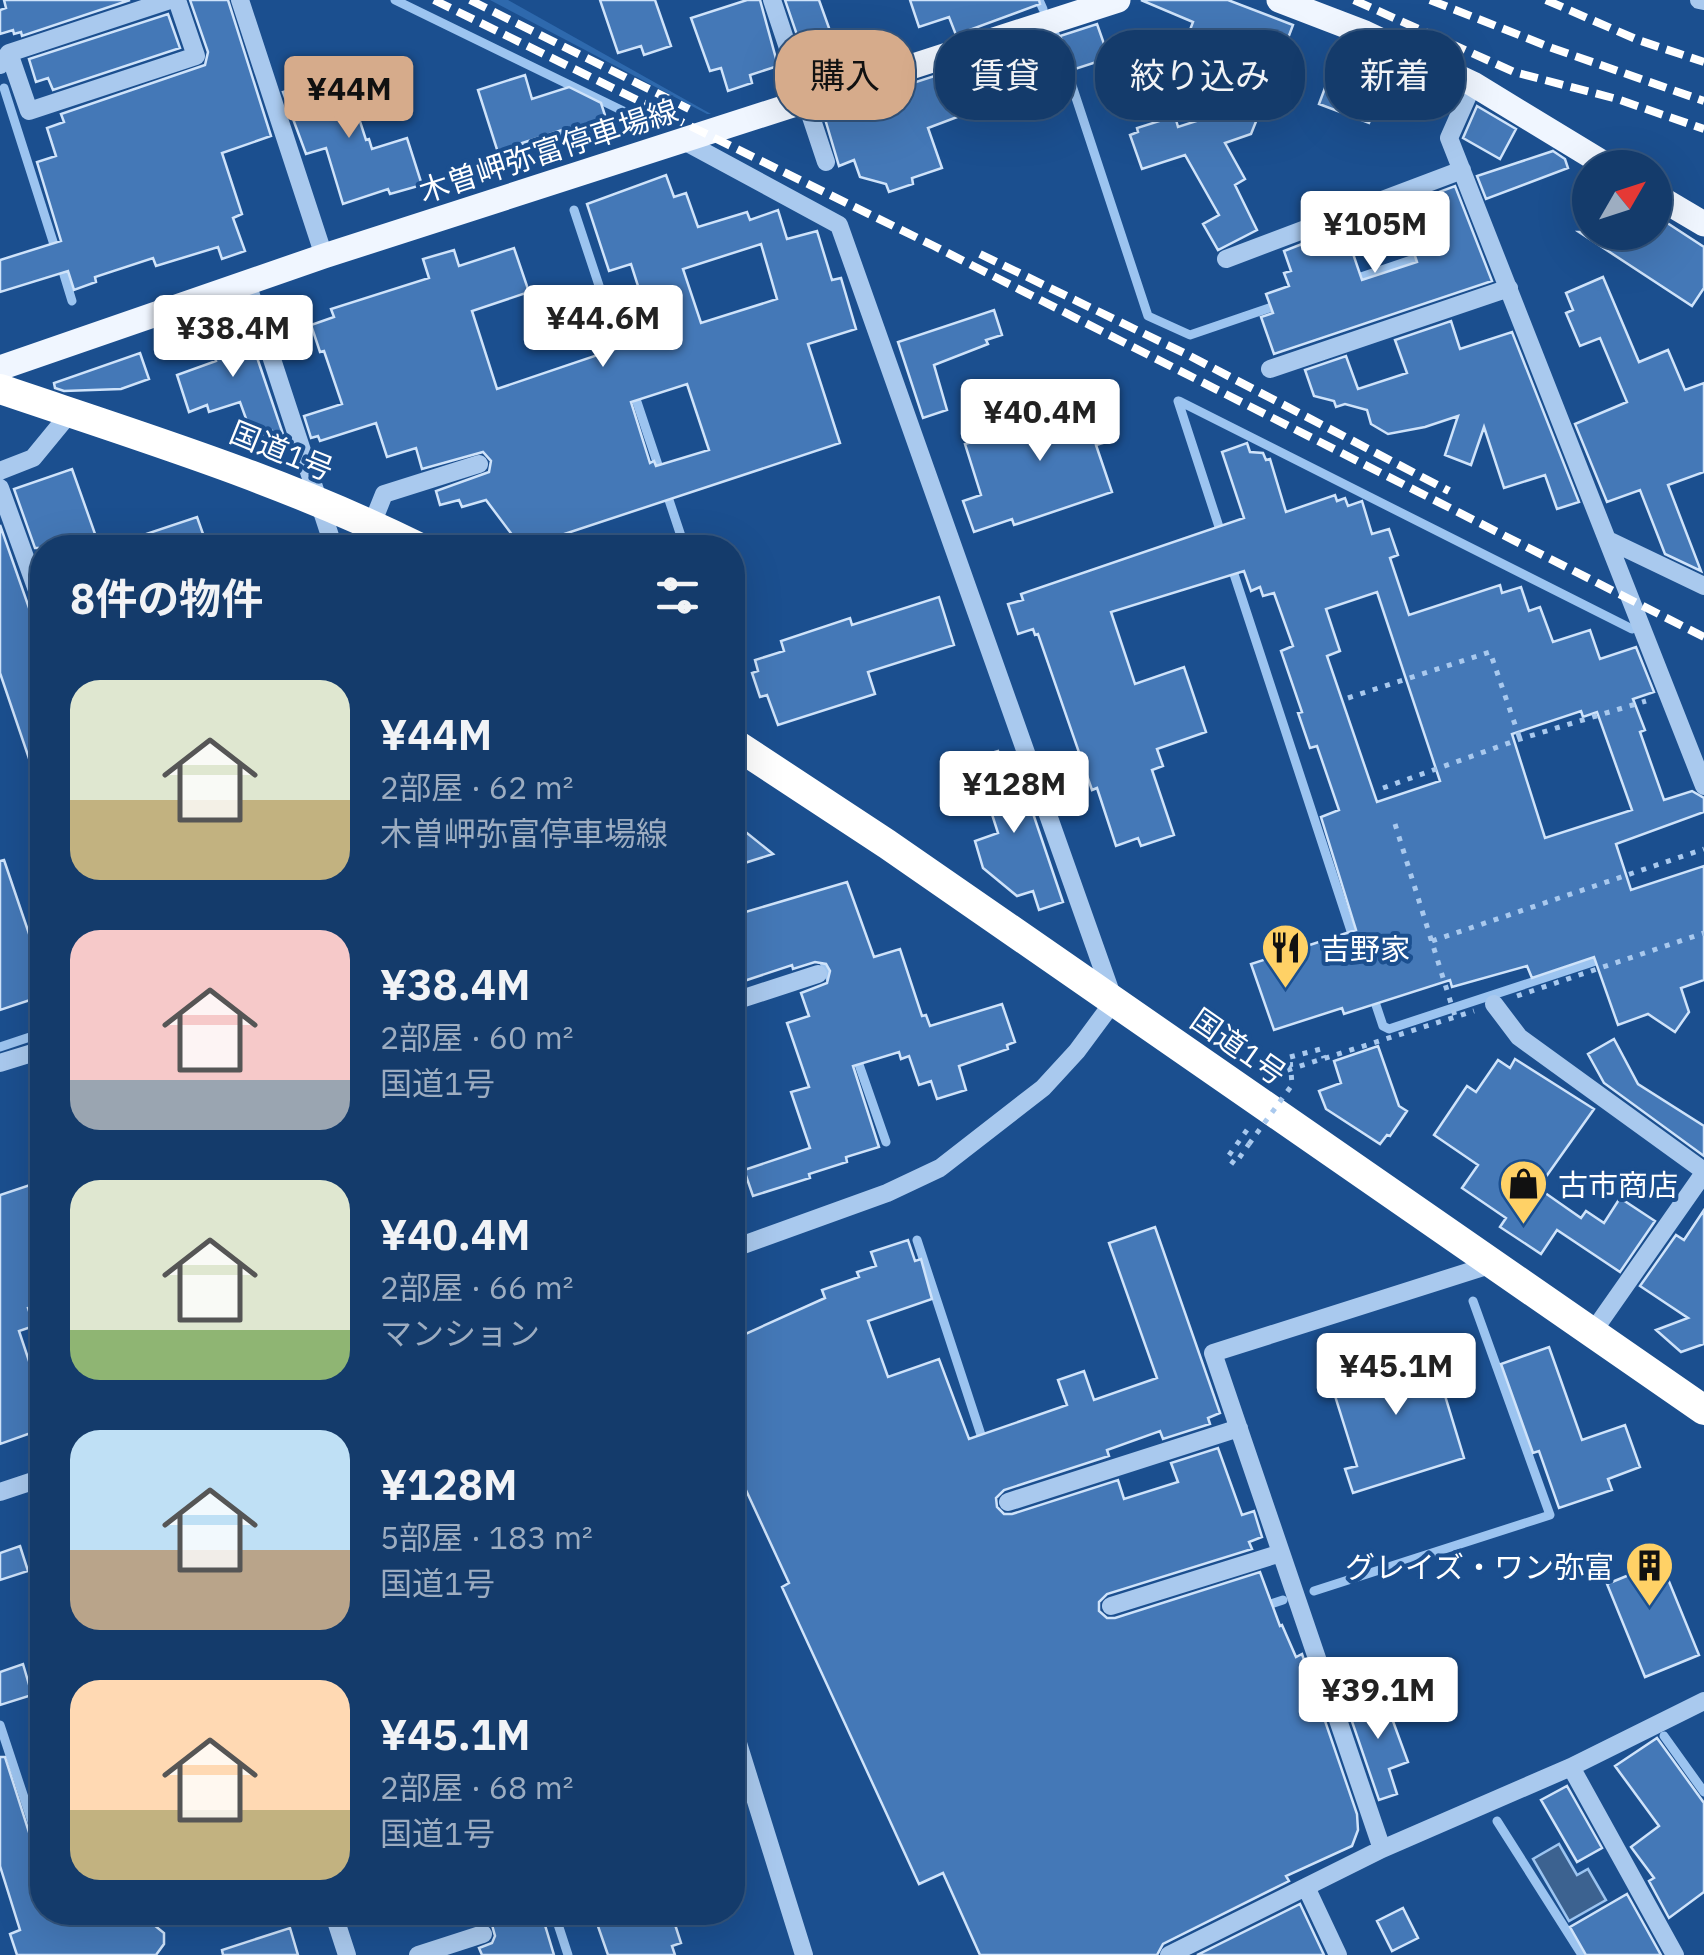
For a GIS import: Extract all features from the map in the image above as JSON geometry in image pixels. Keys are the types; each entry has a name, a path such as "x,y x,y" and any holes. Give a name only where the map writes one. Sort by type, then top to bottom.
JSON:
{"highway":[{"name":"国道1号","path":"0,389 195,453 394,535"},
{"name":"国道1号","path":"745,750 888,844 1704,1410"}],"main road":[{"name":"木曽岬弥富停車場線","path":"915,64 1118,0"},
{"path":"1279,0 1473,84 1581,150"},
{"name":"木曽岬弥富停車場線","path":"0,368 324,256 775,110"},
{"path":"1672,204 1704,224"}],"street":[{"path":"174,0 196,56 29,111 5,59 174,0"},
{"path":"240,0 324,256"},
{"path":"772,0 782,30"},
{"path":"1473,84 1449,138 1704,786"},
{"path":"813,120 826,162"},
{"path":"684,141 839,224 1114,1002 1043,1088 940,1168 887,1193 745,1244"},
{"path":"1226,259 1462,170"},
{"path":"247,283 330,535"},
{"path":"1270,368 1509,288"},
{"path":"0,470 33,458 70,413"},
{"path":"372,524 384,494 479,464"},
{"path":"0,488 30,571"},
{"path":"1608,540 1704,586"},
{"path":"745,998 818,974"},
{"path":"1494,1004 1520,1037 1704,1172 1592,1333"},
{"path":"0,1063 30,1054"},
{"path":"1382,1849 1212,1353 1494,1264"},
{"path":"1008,1502 1239,1428"},
{"path":"0,1492 30,1482"},
{"path":"1111,1606 1281,1553"},
{"path":"1169,1955 1382,1849 1571,1766 1704,1701"},
{"path":"745,1766 804,1955"},
{"path":"1571,1766 1675,1955"},
{"path":"1306,1886 1338,1955"},
{"path":"338,1925 347,1955"},
{"path":"418,1955 483,1934"}],"path":[{"path":"1348,698 1490,652 1520,739"},
{"path":"1383,788 1520,739 1668,694"},
{"path":"1395,824 1455,1014"},
{"path":"1432,941 1704,849"},
{"path":"1248,1130 1227,1158 1235,1164 1292,1085 1290,1057 1321,1049 1324,1058"}],"shaded area":[{"path":"490,0 508,0 711,114 707,114"},
{"path":"1559,1844 1577,1875 1588,1869 1606,1900 1569,1921 1533,1859"}],"building":[{"path":"4,0 130,0 22,36 13,30 0,34"},
{"path":"190,0 228,0 271,136 222,153 242,214 233,218 245,251 222,259 218,247 156,266 153,258 95,277 96,282 74,290 68,271 0,292 0,260 61,241 37,162 56,156 47,128 64,122 61,114 205,65 208,52"},
{"path":"600,0 655,0 671,46 644,55 641,46 618,53"},
{"path":"747,0 760,0 775,67 750,75 752,83 728,91 721,68 710,71 691,18"},
{"path":"785,0 819,0 829,28 795,30"},
{"path":"910,0 1039,0 1040,4 970,30 954,30 949,17 919,27"},
{"path":"1141,0 1228,0 1293,25 1291,30 1190,30 1193,22"},
{"path":"168,14 180,48 53,90 48,78 36,82 29,59"},
{"path":"1097,24 1099,30 1095,30 1095,63 1075,69 1075,31"},
{"path":"344,72 372,149 407,138 422,185 390,194 388,189 343,204 326,148 306,154 283,92"},
{"path":"525,75 532,99 569,87 601,103 611,134 573,145 568,128 522,143 526,154 501,162 478,90"},
{"path":"935,76 935,120 949,120 928,128 942,168 912,178 913,184 889,192 886,184 860,177 854,160 839,166 825,120 915,120 915,82"},
{"path":"1477,106 1516,129 1500,159 1463,138"},
{"path":"1162,120 1176,120 1178,127 1200,120 1257,120 1251,134 1225,143 1245,179 1235,185 1257,230 1218,250 1203,224 1219,215 1185,155 1142,169 1130,135 1138,132 1137,128"},
{"path":"1553,151 1565,159 1568,168 1486,199 1477,176"},
{"path":"666,175 674,197 686,193 698,227 747,212 750,220 778,210 787,239 817,231 832,280 841,278 856,329 808,344 840,443 561,535 512,535 486,500 462,507 459,500 440,505 436,491 489,472 491,461 483,452 422,469 416,448 387,457 376,423 320,441 318,436 311,438 304,416 342,404 311,325 334,317 331,309 429,278 423,259 454,250 459,266 514,248 529,292 472,311 497,389 654,336 631,264 609,271 587,204","holes":["761,244 777,299 701,323 683,269","687,384 709,450 656,466 654,461 650,463 631,402"]},
{"path":"1455,186 1492,281 1274,354 1261,317 1273,313 1266,294 1289,286 1284,273 1291,271 1284,251 1333,232 1337,243 1348,239 1362,280 1417,262 1399,207"},
{"path":"1672,226 1704,247 1704,288 1692,306 1606,250 1672,250"},
{"path":"1603,277 1639,362 1668,350 1685,390 1704,383 1704,472 1668,485 1701,571 1665,554 1640,490 1607,502 1575,424 1627,402 1600,338 1580,346 1566,313 1573,310 1566,293"},
{"path":"994,310 1002,335 934,365 947,410 923,418 898,342"},
{"path":"243,316 287,446 278,449 272,431 253,438 240,402 209,412 207,405 189,412 177,375 216,361 205,329"},
{"path":"1451,321 1460,349 1512,332 1579,502 1557,509 1545,475 1504,488 1484,427 1471,465 1445,455 1458,416 1388,434 1371,424 1367,410 1345,404 1336,407 1334,401 1314,396 1305,370 1346,356 1358,389 1407,373 1395,340"},
{"path":"140,353 149,379 121,389 55,388 54,383"},
{"path":"1088,386 1094,406 1099,404 1110,441 1096,445 1112,492 1014,525 1012,519 974,532 963,501 981,495 965,444 1038,421 1033,406"},
{"path":"1247,443 1250,452 1263,453 1266,460 1270,459 1286,512 1335,495 1337,501 1345,498 1348,506 1362,501 1372,534 1389,529 1398,555 1390,558 1409,615 1500,585 1502,593 1521,587 1529,611 1540,607 1553,642 1590,630 1600,659 1636,647 1654,692 1633,699 1664,800 1692,791 1704,798 1704,812 1616,844 1631,890 1704,866 1704,980 1681,988 1689,1012 1675,1032 1648,1014 1618,1025 1594,957 1532,978 1527,966 1452,987 1450,980 1344,1014 1342,1008 1274,1030 1251,964 1356,930 1321,817 1339,810 1317,746 1310,748 1281,651 1293,646 1274,593 1263,596 1260,587 1251,591 1244,571 1111,612 1135,684 1184,667 1206,732 1157,749 1163,766 1152,770 1174,835 1141,846 1138,838 1116,846 1097,788 1092,790 1038,634 1033,629 1018,634 1008,604 1023,600 1021,594 1244,518 1222,452","holes":["1377,592 1440,781 1377,802 1327,656 1340,651 1326,609","1581,711 1583,717 1597,712 1632,810 1545,838 1512,734"]},
{"path":"72,469 95,535 30,535 14,489"},
{"path":"197,517 203,535 143,535"},
{"path":"0,525 30,611 30,761 0,673"},
{"path":"939,597 954,645 868,672 875,694 778,725 767,695 760,697 752,673 758,671 755,660 784,651 781,641 850,618 852,625"},
{"path":"998,751 1006,773 1018,769 1063,902 1039,910 1033,891 1017,896 983,868 975,841 998,833 974,758"},
{"path":"745,831 773,854 745,863"},
{"path":"4,860 30,937 30,1000 0,1010 0,861"},
{"path":"847,882 874,957 900,949 922,1016 926,1015 930,1026 1002,1004 1015,1042 1007,1045 1008,1049 959,1066 966,1090 937,1099 931,1081 919,1085 909,1056 901,1059 899,1052 853,1066 879,1147 846,1157 847,1162 809,1174 810,1178 753,1196 745,1170 810,1148 791,1092 809,1087 787,1023 809,1016 801,993 827,983 830,971 826,964 815,962 793,969 792,965 745,981 745,912"},
{"path":"1614,1039 1638,1084 1704,1126 1704,1156 1604,1083 1588,1054"},
{"path":"1378,1046 1399,1106 1407,1111 1380,1144 1326,1109 1319,1091 1341,1083 1334,1061"},
{"path":"1515,1059 1594,1109 1538,1188 1581,1218 1586,1211 1604,1223 1620,1198 1655,1221 1620,1272 1557,1230 1541,1254 1500,1227 1506,1218 1462,1188 1478,1165 1434,1135 1467,1086 1476,1092 1498,1060 1510,1068"},
{"path":"30,1185 30,1327 19,1331 30,1364 30,1433 0,1444 0,1195"},
{"path":"1704,1210 1704,1344 1681,1352 1656,1330 1688,1318 1640,1286 1676,1235 1684,1240"},
{"path":"1155,1227 1220,1413 1208,1418 1210,1424 1163,1439 1160,1431 1107,1450 1109,1456 1004,1490 996,1498 997,1507 1004,1514 1012,1514 1118,1480 1124,1499 1178,1482 1171,1463 1218,1448 1242,1515 1254,1511 1262,1537 1249,1542 1252,1549 1107,1594 1099,1602 1099,1611 1107,1618 1115,1618 1260,1572 1280,1626 1296,1657 1302,1654 1357,1814 1358,1830 1352,1846 1286,1876 1289,1881 1163,1944 1157,1955 980,1955 943,1873 919,1884 782,1587 789,1583 745,1488 745,1334 825,1298 822,1290 859,1277 857,1272 876,1266 871,1252 908,1240 915,1261 921,1259 932,1299 868,1321 888,1377 939,1359 969,1439 1067,1405 1058,1380 1084,1371 1094,1400 1157,1378 1109,1243"},
{"path":"1409,1342 1415,1358 1432,1353 1464,1458 1353,1493 1345,1469 1357,1466 1331,1383 1367,1372 1362,1356"},
{"path":"1549,1347 1582,1440 1625,1425 1640,1467 1608,1479 1612,1490 1559,1508 1539,1451 1533,1453 1501,1364"},
{"path":"20,1546 28,1571 0,1580 0,1553"},
{"name":"グレイズ・ワン弥富","path":"1661,1562 1699,1655 1645,1677 1607,1584"},
{"path":"23,1664 30,1696 0,1705 0,1672"},
{"path":"1383,1694 1408,1762 1389,1769 1397,1794 1379,1800 1347,1707"},
{"path":"1657,1738 1704,1803 1704,1892 1669,1918 1649,1881 1654,1878 1631,1847 1659,1826 1615,1766"},
{"path":"0,1757 5,1757 30,1835 30,1925 154,1925 164,1933 164,1944 156,1955 17,1955 10,1934 20,1930 0,1866"},
{"path":"1567,1786 1602,1848 1577,1862 1541,1800"},
{"path":"1627,1894 1661,1955 1586,1955 1570,1927"},
{"path":"1300,1904 1324,1955 1197,1955"},
{"path":"1403,1908 1418,1938 1392,1951 1377,1921"},
{"path":"492,1925 545,1925 554,1955 482,1955 479,1948 492,1943"},
{"path":"598,1925 675,1925 681,1943 672,1946 675,1955 608,1955"},
{"path":"290,1928 298,1955 223,1955 222,1950"}],"waterway":[{"path":"395,0 654,126"},
{"path":"1039,0 1043,9"},
{"path":"4,88 56,251"},
{"path":"1075,95 1148,316 1190,335 1281,304"},
{"path":"560,123 567,144"},
{"path":"574,210 622,355"},
{"path":"1352,280 1423,256"},
{"path":"61,265 72,301"},
{"path":"634,393 661,474"},
{"path":"1178,401 1222,536"},
{"path":"1179,401 1632,629"},
{"path":"665,488 681,535"},
{"path":"1231,565 1354,940"},
{"path":"821,954 833,986"},
{"path":"1372,993 1383,1026 1389,1029 1605,958"},
{"path":"0,1047 30,1037"},
{"path":"855,1053 886,1142"},
{"path":"917,1240 984,1444"},
{"path":"1314,1591 1550,1515 1473,1301"},
{"path":"1262,1607 1283,1600"},
{"path":"0,1725 30,1816"},
{"path":"1664,1736 1704,1792"},
{"path":"1497,1821 1582,1955"},
{"path":"558,1925 568,1955"}],"railway":[{"path":"434,0 934,246 1704,637"},
{"path":"470,0 689,109"},
{"path":"1354,0 1514,72 1617,99 1704,129"},
{"path":"1430,0 1704,101"},
{"path":"1546,0 1638,40 1704,62"},
{"path":"980,254 1186,354 1449,491"}],"place":[{"name":"吉野家","path":"1285,990"},
{"name":"古市商店","path":"1523,1226"},
{"name":"グレイズ・ワン弥富","path":"1649,1608"}]}
